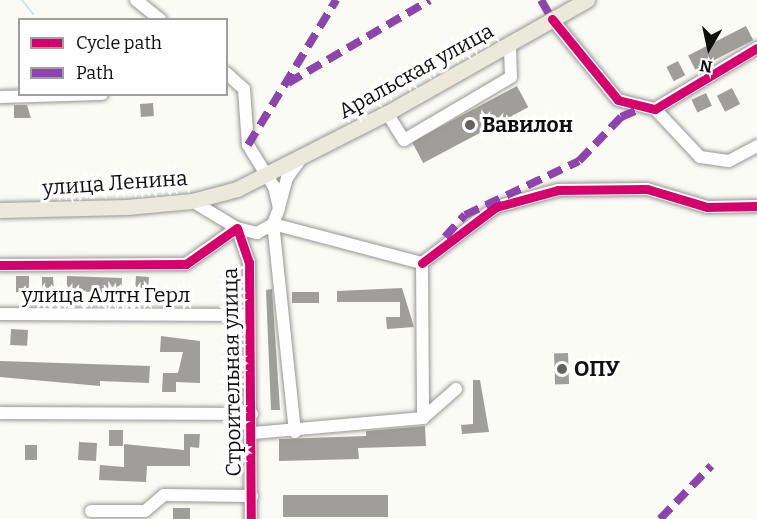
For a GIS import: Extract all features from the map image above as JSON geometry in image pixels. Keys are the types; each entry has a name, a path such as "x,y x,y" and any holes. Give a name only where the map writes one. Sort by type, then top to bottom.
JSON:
{"main road":[{"name":"Аральская улица","path":"265,177 387,113 587,0"},
{"name":"улица Ленина","path":"0,210 192,201 265,177"}],"street":[{"path":"136,0 158,18"},
{"path":"552,19 618,100 655,109 700,157 729,161 757,146"},
{"path":"387,113 404,140 511,77 510,44"},
{"path":"655,109 757,48"},
{"path":"228,75 244,89 248,145 265,177 274,187 279,208"},
{"path":"228,89 244,89"},
{"path":"0,97 34,96"},
{"path":"249,262 253,246 269,227 279,208 287,178 301,159"},
{"path":"422,263 496,207 558,190 647,189 707,207 757,206"},
{"path":"217,216 214,209 218,194"},
{"path":"192,201 237,228 269,227 422,263"},
{"path":"269,227 296,432"},
{"path":"0,265 186,264 237,228"},
{"name":"Строительная улица","path":"237,228 249,262 248,315 253,433 251,519"},
{"path":"422,263 423,418"},
{"name":"улица Алтн Герл","path":"0,314 248,315"},
{"path":"253,433 296,432 423,418 456,389"},
{"path":"0,413 252,414"},
{"path":"91,512 145,511 164,495 252,496"}],"building":[{"path":"746,26 753,40 695,70 688,56"},
{"path":"678,61 685,75 674,81 666,67"},
{"name":"Вавилон","path":"517,86 528,107 423,163 412,142"},
{"path":"732,88 740,104 725,112 717,96"},
{"path":"706,93 712,106 697,112 691,100"},
{"path":"153,103 154,116 141,117 140,104"},
{"path":"14,105 27,105 31,118 14,118"},
{"path":"16,276 29,276 29,292 16,292"},
{"path":"67,276 122,278 121,293 66,291"},
{"path":"136,276 149,277 148,293 135,292"},
{"path":"42,277 53,277 54,291 42,292"},
{"path":"402,288 414,327 387,329 386,317 400,317 400,302 337,302 337,291"},
{"path":"272,289 280,410 271,410 266,290"},
{"path":"292,292 319,292 319,303 292,303"},
{"path":"11,329 28,330 27,346 10,345"},
{"path":"161,336 200,341 200,383 176,382 176,392 162,392 163,373 178,373 183,352 160,352"},
{"name":"ОПУ","path":"554,353 568,353 569,384 555,384"},
{"path":"0,361 150,366 149,383 100,381 100,386 0,377"},
{"path":"473,380 480,380 489,432 462,434 461,425 473,424"},
{"path":"425,426 426,446 358,448 359,459 279,461 279,439 366,436 366,431"},
{"path":"109,430 123,430 123,446 109,446"},
{"path":"184,434 200,434 199,448 190,447 190,466 147,466 146,482 99,480 100,465 124,467 124,444 184,450"},
{"path":"79,442 97,443 96,461 78,460"},
{"path":"25,445 37,445 37,460 25,460"},
{"path":"283,495 388,495 388,517 283,517"},
{"path":"173,508 190,508 190,519 173,519"}],"waterway":[{"path":"22,0 33,14"}],"marked path":[{"path":"248,145 336,0"},
{"path":"288,83 430,0"},
{"path":"541,0 552,19"},
{"path":"445,237 465,215 579,161 621,117 642,108"},
{"path":"660,519 711,466"}],"cycle path":[{"path":"552,19 618,100 655,109 757,48"},
{"path":"422,263 496,207 558,190 647,189 707,207 757,206"},
{"path":"0,265 186,264 237,228 249,262 251,519"}],"place":[{"name":"Вавилон","path":"470,125"},
{"name":"ОПУ","path":"562,369"}]}
